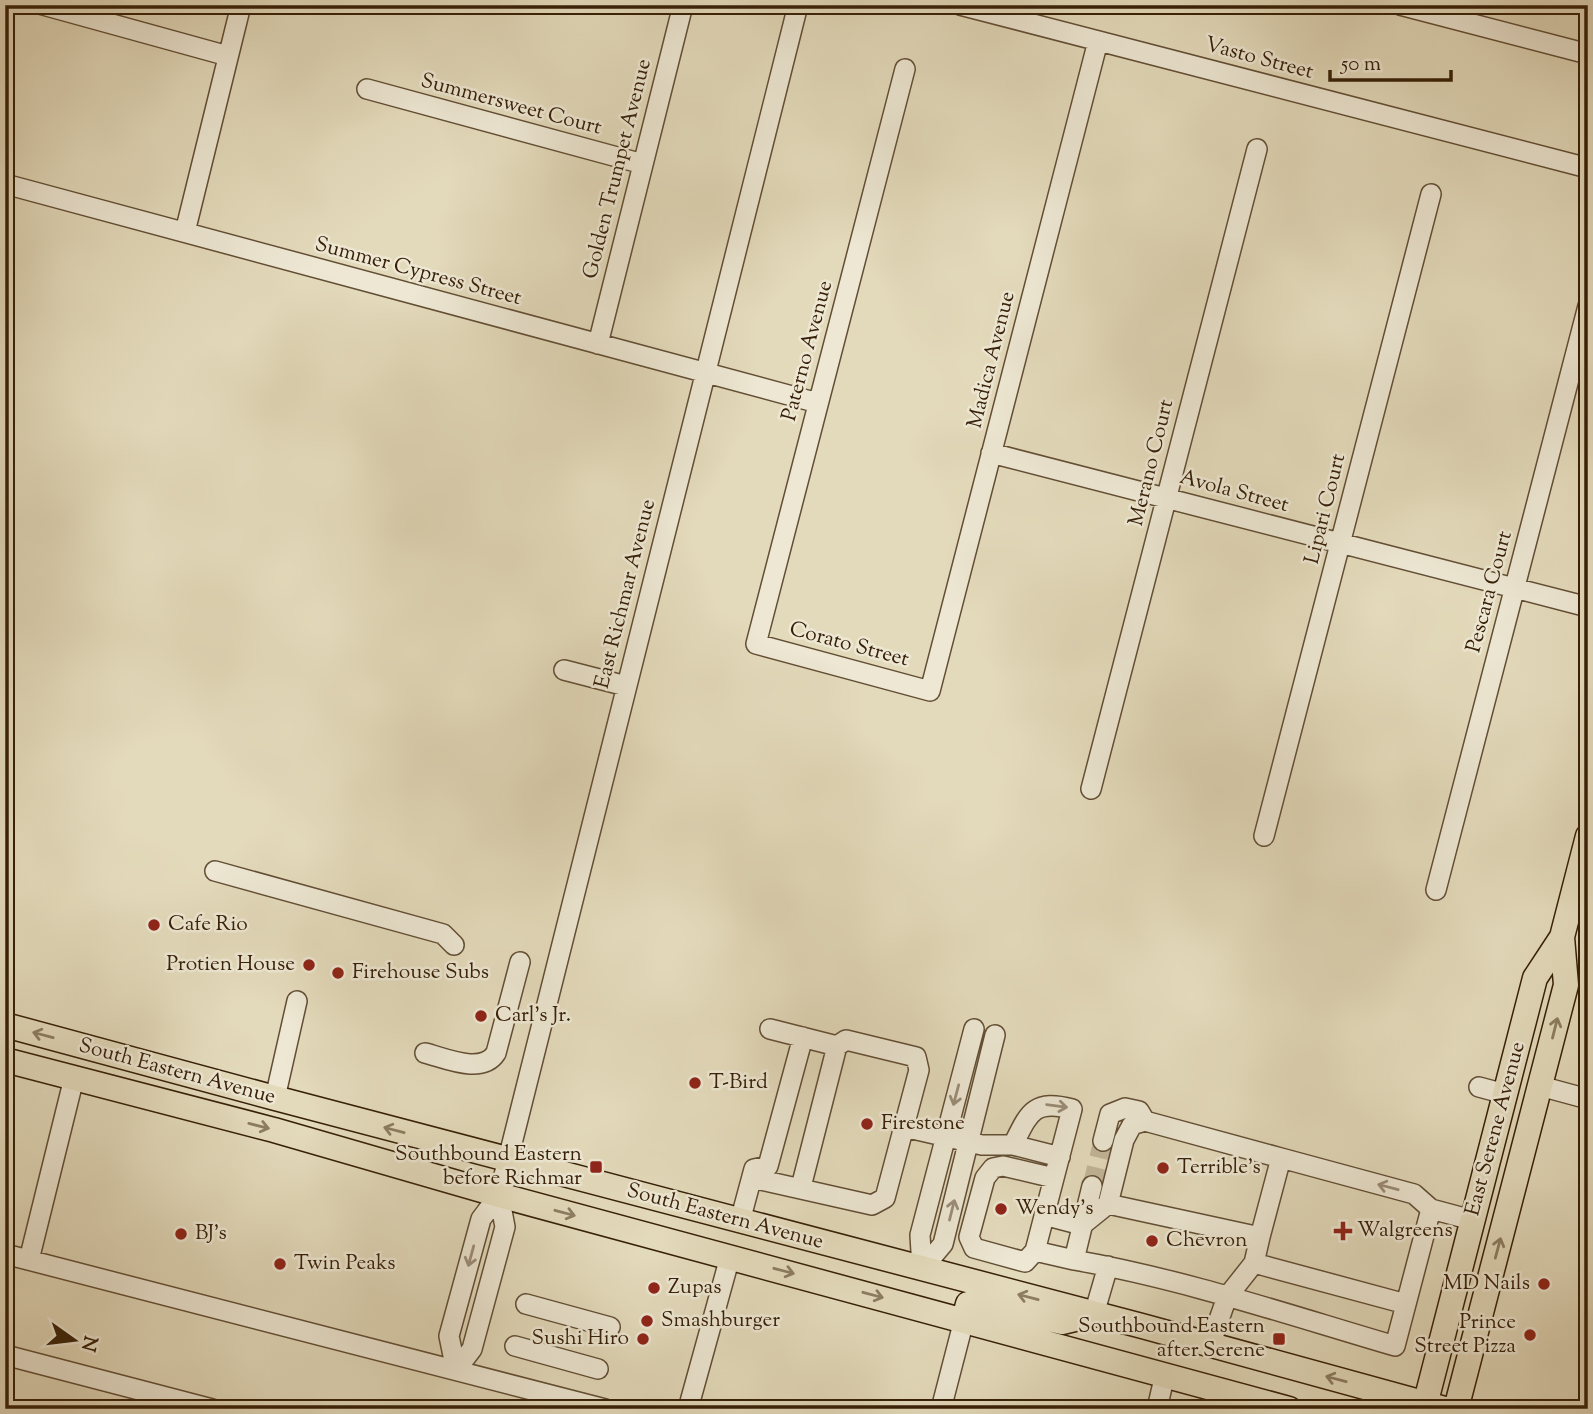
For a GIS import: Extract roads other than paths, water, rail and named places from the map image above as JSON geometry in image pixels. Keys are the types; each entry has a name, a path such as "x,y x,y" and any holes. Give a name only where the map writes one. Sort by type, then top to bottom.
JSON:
{"main road":[{"name":"East Serene Avenue","path":"1456,1409 1566,985 1562,937 1587,838"},
{"name":"East Serene Avenue","path":"1432,1407 1472,1220 1535,978 1562,937"},
{"name":"South Eastern Avenue","path":"7,1026 1210,1345 1432,1407"},
{"name":"South Eastern Avenue","path":"5,1060 274,1130 499,1195 1289,1409"},
{"path":"74,1078 106,1073 236,1103 275,1098"},
{"path":"912,1306 922,1269"},
{"path":"964,1320 968,1304 978,1303 1062,1322 1094,1314"}],"street":[{"path":"43,5 228,56"},
{"path":"185,232 241,5"},
{"name":"Golden Trumpet Avenue","path":"597,344 683,5"},
{"name":"East Richmar Avenue","path":"499,1195 798,5"},
{"name":"Vasto Street","path":"960,5 1588,168"},
{"path":"1400,5 1475,15 1588,54"},
{"name":"Madica Avenue","path":"929,691 1098,41"},
{"name":"Paterno Avenue","path":"756,644 905,69"},
{"name":"Summersweet Court","path":"367,89 643,164"},
{"name":"Merano Court","path":"1091,789 1256,149"},
{"name":"Summer Cypress Street","path":"5,184 818,404"},
{"name":"Lipari Court","path":"1265,836 1431,194"},
{"name":"Pescara Court","path":"1436,890 1588,306"},
{"name":"Avola Street","path":"991,453 1588,607"},
{"name":"Corato Street","path":"756,644 929,691"},
{"path":"564,670 626,686"},
{"path":"215,871 443,934 454,945"},
{"path":"425,1053 471,1064 492,1060 520,962"},
{"path":"275,1098 297,1001"},
{"path":"770,1029 837,1046"},
{"path":"922,1269 920,1235 974,1029"},
{"path":"922,1269 943,1244 995,1035"},
{"path":"740,1221 754,1169 768,1167 803,1037"},
{"path":"752,1178 872,1205 885,1198 919,1070 916,1058 846,1040 837,1046 801,1187"},
{"path":"29,1260 74,1078"},
{"path":"1540,1086 1588,1099"},
{"path":"1479,1087 1505,1094"},
{"path":"1013,1145 1032,1110 1044,1105 1072,1109 1035,1251 1025,1262 974,1248 969,1237 985,1178 993,1168 1003,1166 1054,1178"},
{"path":"1103,1141 1110,1114 1125,1108 1139,1111 1145,1121"},
{"path":"1082,1225 1108,1204 1124,1140 1132,1125 1145,1121 1414,1194 1431,1209 1472,1220"},
{"path":"904,1127 982,1145 1013,1145 1060,1157"},
{"path":"1210,1345 1227,1297 1254,1263 1281,1158"},
{"path":"1074,1260 1092,1185"},
{"path":"456,1370 472,1349 505,1227 499,1195"},
{"path":"1108,1204 1260,1237"},
{"path":"1035,1251 1108,1266 1227,1297 1395,1346 1431,1209"},
{"path":"1044,1215 1082,1225"},
{"path":"5,1254 597,1408"},
{"path":"688,1409 730,1257"},
{"path":"1254,1263 1406,1304"},
{"path":"1094,1314 1108,1266"},
{"path":"526,1304 610,1328"},
{"path":"941,1409 964,1320"},
{"path":"515,1346 598,1369"},
{"path":"5,1355 212,1409"},
{"path":"1157,1409 1165,1374"}],"tunnel":[{"path":"1092,1186 1103,1141"}],"place":[{"name":"Cafe Rio","path":"154,925"},
{"name":"Protien House","path":"309,965"},
{"name":"Firehouse Subs","path":"338,973"},
{"name":"Carl's Jr.","path":"481,1016"},
{"name":"T-Bird","path":"695,1083"},
{"name":"Firestone","path":"867,1124"},
{"name":"Southbound Eastern before Richmar","path":"596,1167"},
{"name":"Terrible's","path":"1163,1168"},
{"name":"Wendy's","path":"1001,1209"},
{"name":"Walgreens","path":"1343,1231"},
{"name":"BJ's","path":"181,1234"},
{"name":"Chevron","path":"1152,1241"},
{"name":"Twin Peaks","path":"280,1264"},
{"name":"MD Nails","path":"1544,1284"},
{"name":"Zupas","path":"654,1288"},
{"name":"Smashburger","path":"647,1321"},
{"name":"Prince Street Pizza","path":"1530,1335"},
{"name":"Sushi Hiro","path":"643,1339"},
{"name":"Southbound Eastern after Serene","path":"1279,1339"}]}
